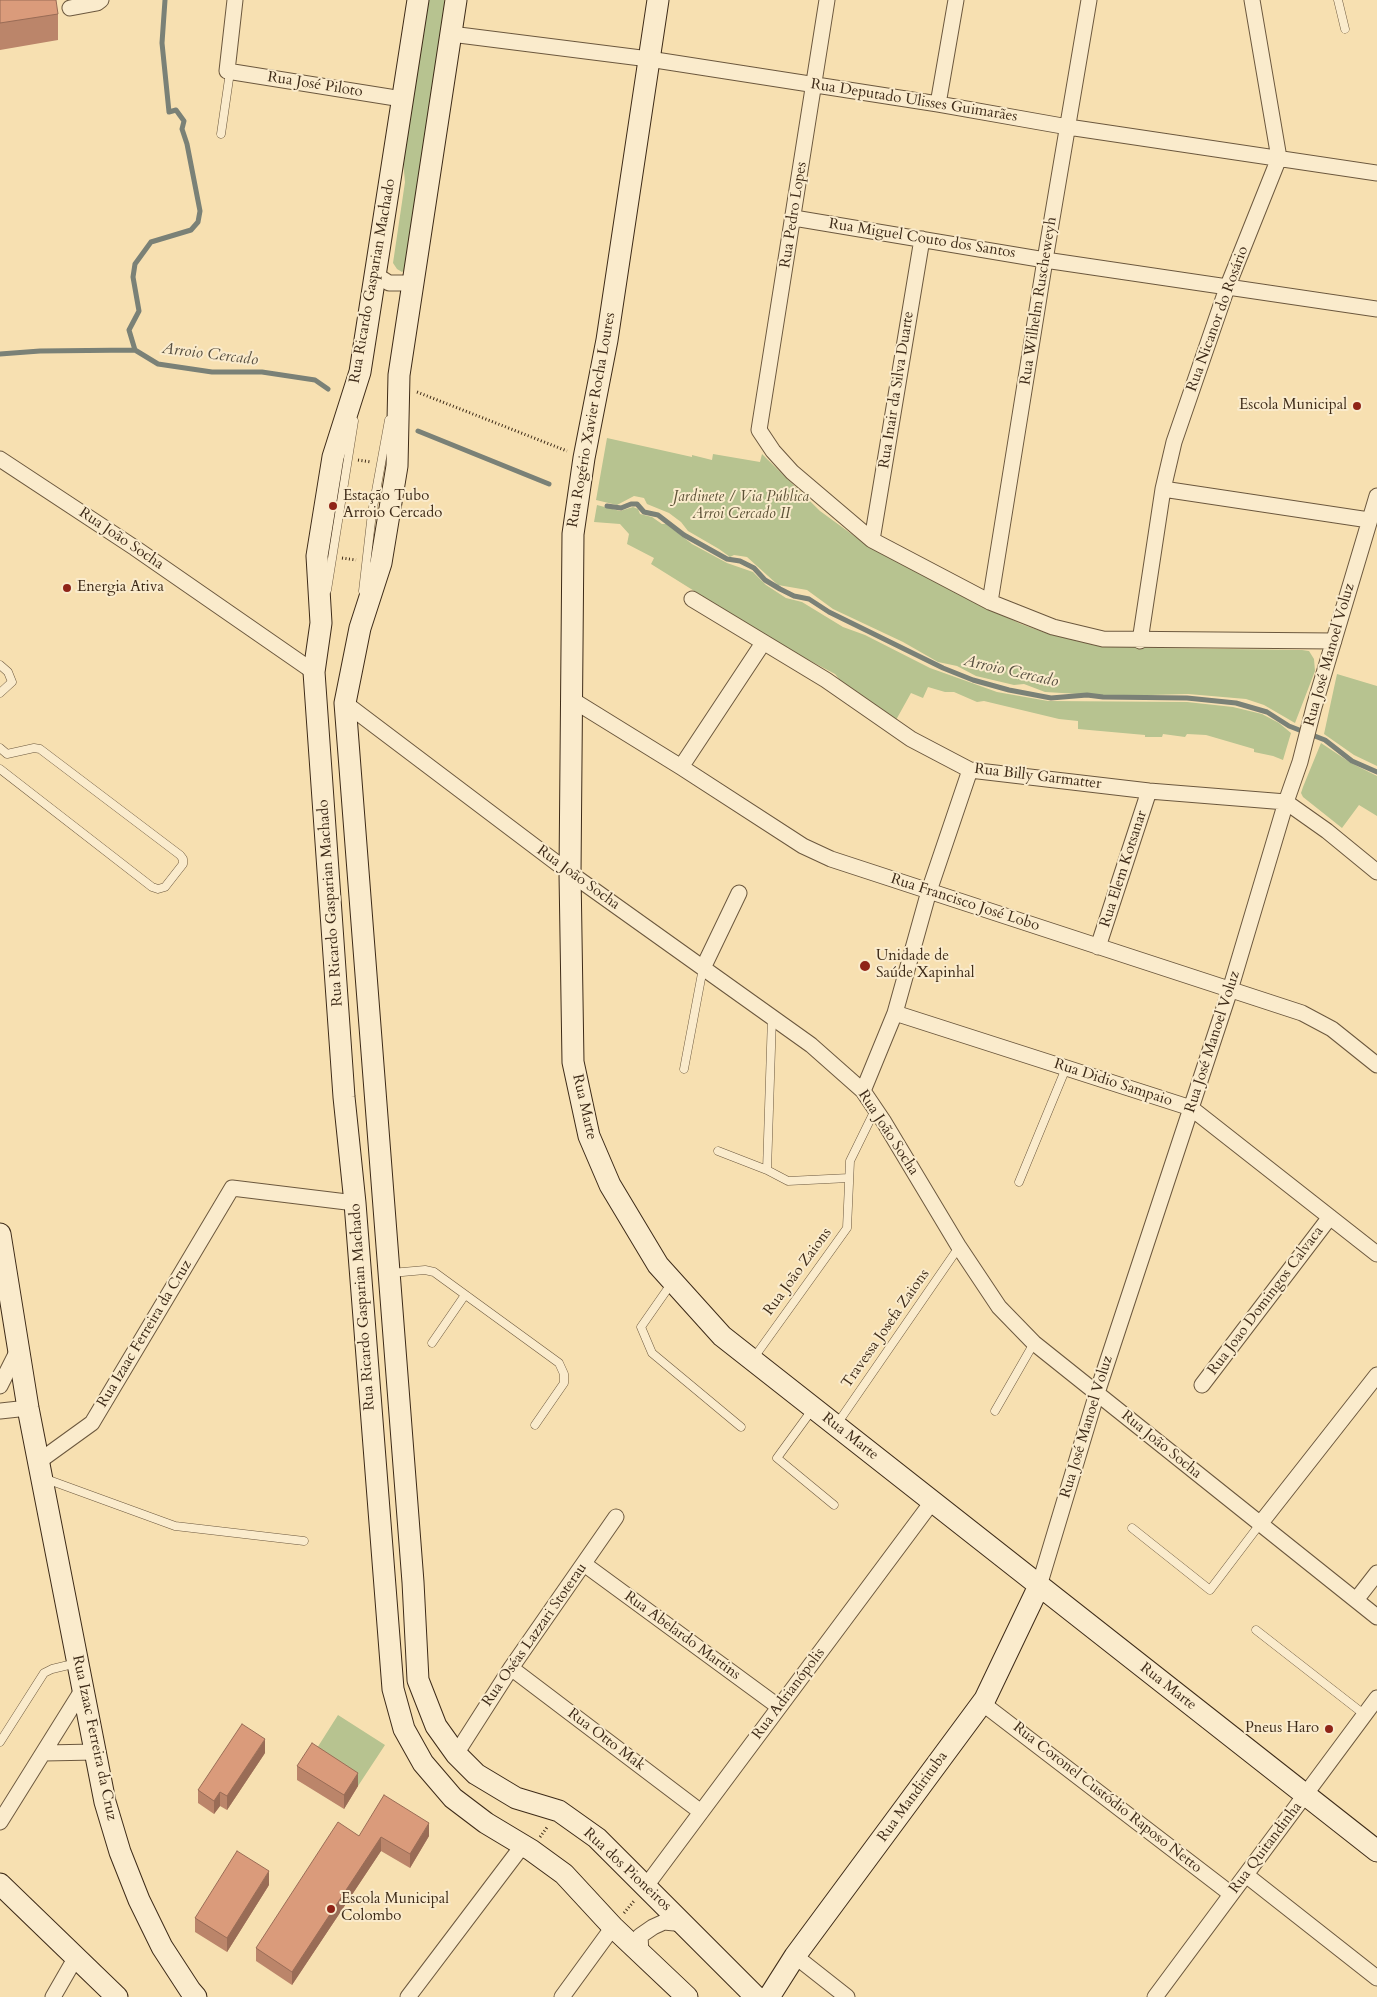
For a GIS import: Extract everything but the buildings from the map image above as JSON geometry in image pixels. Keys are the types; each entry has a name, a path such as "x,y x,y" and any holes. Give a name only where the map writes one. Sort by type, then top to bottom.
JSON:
{"street":[{"path":"70,8 97,3 101,0"},
{"path":"229,71 235,0"},
{"name":"Rua Ricardo Gasparian Machado","path":"418,0 360,372 333,457 317,556 321,624 314,672 344,1097 355,1203 393,1689 404,1729 423,1763 453,1798 486,1823 527,1847"},
{"name":"Rua Ricardo Gasparian Machado","path":"456,0 398,380 396,466 389,514 381,563 360,628 345,703 413,1582 418,1680 436,1726 456,1754 476,1774"},
{"name":"Rua Rogério Xavier Rocha Loures","path":"570,873 573,534 584,458 607,340 658,0"},
{"name":"Rua Pedro Lopes","path":"827,0 759,430 773,451 792,472 872,540"},
{"path":"938,104 956,0"},
{"name":"Rua Wilhelm Ruscheweyh","path":"990,602 1089,0"},
{"path":"1252,0 1279,158"},
{"name":"Rua Deputado Ulisses Guimarães","path":"451,34 649,59 938,104 1068,127 1377,174"},
{"name":"Rua José Piloto","path":"229,71 402,99"},
{"name":"Rua Nicanor do Rosário","path":"1140,641 1163,489 1174,442 1227,288 1279,158"},
{"name":"Rua Miguel Couto dos Santos","path":"794,218 1045,260 1377,309"},
{"name":"Rua Inair da Silva Duarte","path":"872,540 922,240"},
{"path":"375,272 389,283 412,283"},
{"name":"Rua João Socha","path":"0,459 143,553 314,672"},
{"path":"1163,489 1369,520"},
{"name":"Rua José Manoel Voluz","path":"1039,1586 1096,1393 1230,990 1286,802 1300,762 1314,707 1377,496"},
{"path":"872,540 990,602 1053,627 1103,640 1334,641"},
{"name":"Rua Billy Garmatter","path":"692,599 826,680 911,739 970,770 1149,791 1286,802"},
{"path":"681,767 763,643"},
{"name":"Rua Francisco José Lobo","path":"571,699 803,846 831,859 1302,1013 1332,1029 1377,1066"},
{"name":"Rua João Socha","path":"345,703 570,873 811,1045 863,1091 998,1307 1034,1343 1377,1617"},
{"path":"863,1091 894,1013 928,890 970,770"},
{"name":"Rua Elem Kotsanar","path":"1098,946 1149,791"},
{"path":"1286,802 1327,831 1377,872"},
{"name":"Rua Marte","path":"570,873 573,1062 589,1136 610,1186 658,1265 672,1282 722,1336 1377,1851"},
{"path":"703,968 739,893"},
{"name":"Rua Didio Sampaio","path":"894,1013 1191,1108 1377,1254"},
{"name":"Rua Izaac Ferreira da Cruz","path":"40,1470 92,1423 232,1188 355,1203"},
{"name":"Rua Joao Domingos Calvaca","path":"1202,1385 1330,1217"},
{"name":"Rua Izaac Ferreira da Cruz","path":"0,1234 28,1408 105,1802 120,1852 139,1900 190,1995"},
{"path":"0,1386 19,1348"},
{"path":"1260,1524 1377,1375"},
{"path":"0,1411 28,1408"},
{"name":"Rua Adrianópolis","path":"646,1886 932,1502"},
{"name":"Rua Oséas Lazzari Stoterau","path":"456,1754 511,1668 616,1517"},
{"name":"Rua Abelardo Martins","path":"584,1564 779,1707"},
{"path":"1356,1600 1377,1573"},
{"name":"Rua Mandirituba","path":"769,1997 795,1956 982,1703 1039,1586"},
{"name":"Rua Otto Mak","path":"511,1668 701,1812"},
{"path":"0,1822 83,1690"},
{"name":"Rua Quitandinha","path":"1155,1997 1377,1698"},
{"name":"Rua Coronel Custódio Raposo Netto","path":"982,1703 1232,1894"},
{"path":"44,1753 96,1752"},
{"name":"Rua dos Pioneiros","path":"476,1774 516,1798 559,1811 597,1838 756,1997"},
{"path":"408,1997 527,1847 564,1874 613,1927 687,1997"},
{"path":"1246,1875 1377,1978"},
{"path":"0,1884 117,1997"},
{"path":"641,1953 640,1936 653,1927 664,1922 685,1924"},
{"path":"562,1997 613,1927"},
{"path":"795,1956 847,1997"},
{"path":"53,1997 76,1958"}],"lane":[{"path":"1338,0 1345,29"},
{"path":"221,134 229,71"},
{"path":"321,624 334,557 360,372"},
{"path":"360,628 365,561 380,463 398,380"},
{"path":"0,665 8,672 12,682 0,693"},
{"path":"0,748 7,754 34,748 40,749 180,855 183,859 183,864 165,887 158,889 152,887 0,769"},
{"path":"684,1069 703,968"},
{"path":"767,1170 772,1017"},
{"path":"1019,1182 1066,1068"},
{"name":"Rua João Zaions","path":"752,1360 847,1228 850,1160 876,1110"},
{"path":"718,1151 767,1170 788,1181 849,1178"},
{"name":"Travessa Josefa Zaions","path":"836,1426 959,1247"},
{"path":"389,1273 425,1270 434,1272 559,1363 564,1374 564,1383 535,1426"},
{"path":"672,1282 642,1327 652,1353 741,1427"},
{"path":"432,1343 465,1294"},
{"path":"995,1411 1034,1343"},
{"path":"814,1408 777,1458 834,1505"},
{"path":"40,1470 175,1526 304,1541"},
{"path":"1132,1528 1210,1590 1260,1524"},
{"path":"1256,1630 1365,1715"},
{"path":"0,1742 44,1673 79,1662"}],"path":[{"path":"398,380 584,458"},
{"path":"349,459 380,463"},
{"path":"334,557 365,561"},
{"path":"527,1847 559,1811"},
{"path":"613,1927 646,1886"}],"green space":[{"path":"426,0 444,0 445,20 406,269 402,272 393,263 405,182 402,150"},
{"name":"Jardinete / Via Pública Arroi Cercado II","path":"607,438 712,460 713,454 760,462 762,454 820,511 868,546 958,594 1021,624 1043,632 1097,644 1154,648 1309,651 1314,659 1315,671 1295,723 1264,705 1246,699 1188,694 1113,696 1045,692 1024,684 1014,685 976,676 957,666 938,662 903,642 833,609 807,590 778,585 747,557 734,555 730,557 688,531 681,522 669,513 647,504 644,498 634,496 617,505 596,500"},
{"path":"597,505 620,511 633,507 638,509 640,514 652,517 662,524 666,524 692,544 727,563 753,572 766,585 786,598 802,602 843,627 865,635 930,668 997,692 1048,701 1187,702 1233,707 1262,714 1279,723 1291,733 1283,760 1254,752 1254,749 1206,735 1187,734 1185,737 1163,734 1162,737 1145,737 1145,735 1078,729 1078,721 1059,719 984,701 977,702 954,692 945,692 928,687 923,698 911,693 896,720 840,680 835,674 784,647 651,564 654,558 627,544 629,534 620,524 594,522"},
{"path":"1337,674 1377,686 1377,766 1354,755 1324,734"},
{"path":"1321,743 1351,763 1377,776 1377,816 1359,805 1342,828 1303,797 1301,793"},
{"path":"338,1715 385,1745 358,1786 312,1756"}],"waterway":[{"path":"135,350 129,330 139,311 133,277 135,264 151,242 191,230 198,222 200,211 187,144 182,129 184,121 176,110 169,112 162,43 165,0"},
{"name":"Arroio Cercado","path":"0,354 40,351 135,350 158,364 212,372 262,372 315,380 328,389"},
{"name":"Arroio Cercado","path":"418,431 549,484"},
{"name":"Arroio Cercado","path":"607,506 621,508 637,504 644,512 658,515 684,535 727,559 740,561 754,568 765,580 780,589 794,596 809,599 829,612 943,668 973,680 1009,690 1051,698 1087,695 1103,697 1187,698 1236,703 1267,712 1289,726 1325,740 1352,761 1377,772"}],"place":[{"name":"Escola Municipal","path":"1357,406"},
{"name":"Estação Tubo Arroio Cercado","path":"333,506"},
{"name":"Energia Ativa","path":"67,588"},
{"name":"Unidade de Saúde Xapinhal","path":"865,966"},
{"name":"Pneus Haro","path":"1329,1729"},
{"name":"Escola Municipal Colombo","path":"331,1909"}]}
